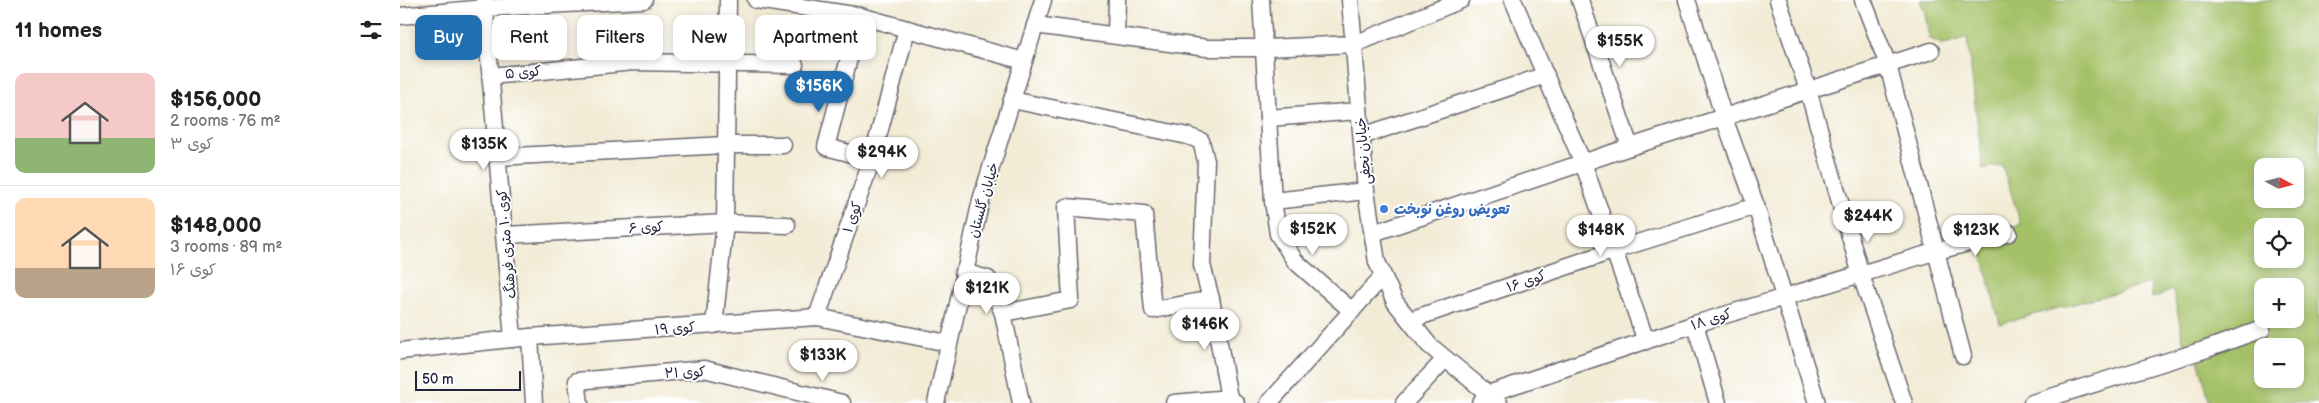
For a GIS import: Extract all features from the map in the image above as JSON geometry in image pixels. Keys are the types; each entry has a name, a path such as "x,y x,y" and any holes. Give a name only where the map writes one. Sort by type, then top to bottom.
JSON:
{"street":[{"path":"400,16 484,4 644,0"},
{"path":"714,325 724,223 728,0"},
{"path":"756,0 854,15"},
{"name":"خیابان گلستان","path":"936,403 963,272 981,200 1043,0"},
{"path":"1116,34 1117,0"},
{"path":"1261,0 1266,48 1273,201 1278,234 1295,261 1352,311"},
{"name":"خیابان نجفی","path":"1350,0 1366,191 1377,262 1395,302 1429,346 1445,358 1489,400"},
{"path":"1035,25 1116,34 1206,48 1266,48 1355,44 1461,0"},
{"path":"1513,0 1583,163 1646,341"},
{"path":"1580,0 1630,147"},
{"path":"1687,0 1724,118 1756,206 1817,403"},
{"path":"1778,0 1808,90 1861,275 1904,403"},
{"path":"1863,0 1888,65 1963,356"},
{"name":"کوی ۱۰ متری فرهنگ","path":"484,4 506,235 513,339"},
{"path":"876,20 1024,61"},
{"name":"کوی ۱","path":"817,317 872,159 907,29"},
{"path":"1373,233 1630,147 1931,51"},
{"path":"849,60 826,147 872,159"},
{"name":"کوی ۵","path":"491,76 634,62 727,62 795,65"},
{"path":"1362,136 1546,76"},
{"path":"1012,100 1188,136 1201,141 1206,161 1202,265 1232,401 1174,403"},
{"path":"1268,118 1359,111"},
{"path":"498,157 726,145 783,145"},
{"path":"1273,201 1366,191"},
{"name":"کوی ۱۶","path":"1410,320 1615,250 1756,206"},
{"path":"1003,313 1071,300 1066,207 1144,214 1153,310 1211,299"},
{"name":"کوی ۶","path":"506,235 724,223 787,225"},
{"name":"کوی ۱۸","path":"1489,400 1695,324 1936,251 2008,233"},
{"path":"963,272 988,279 1003,313 1021,403"},
{"path":"1269,403 1383,276"},
{"name":"کوی ۱۹","path":"400,351 530,337 817,317 948,343"},
{"path":"1695,324 1718,403"},
{"path":"2032,403 2262,330"},
{"path":"530,337 534,403"},
{"path":"1404,403 1445,358"},
{"name":"کوی ۲۱","path":"580,403 577,381 704,369 842,403"}],"green space":[{"path":"1920,0 2319,0 2319,403 2210,403 2195,348 2185,350 2173,290 2152,298 2151,283 2000,324 1978,239 2021,224 2002,165 1983,169 1967,37 1943,45 1929,38 1925,14"}],"place":[{"name":"تعویض روغن نوبخت","path":"1384,209"}]}
